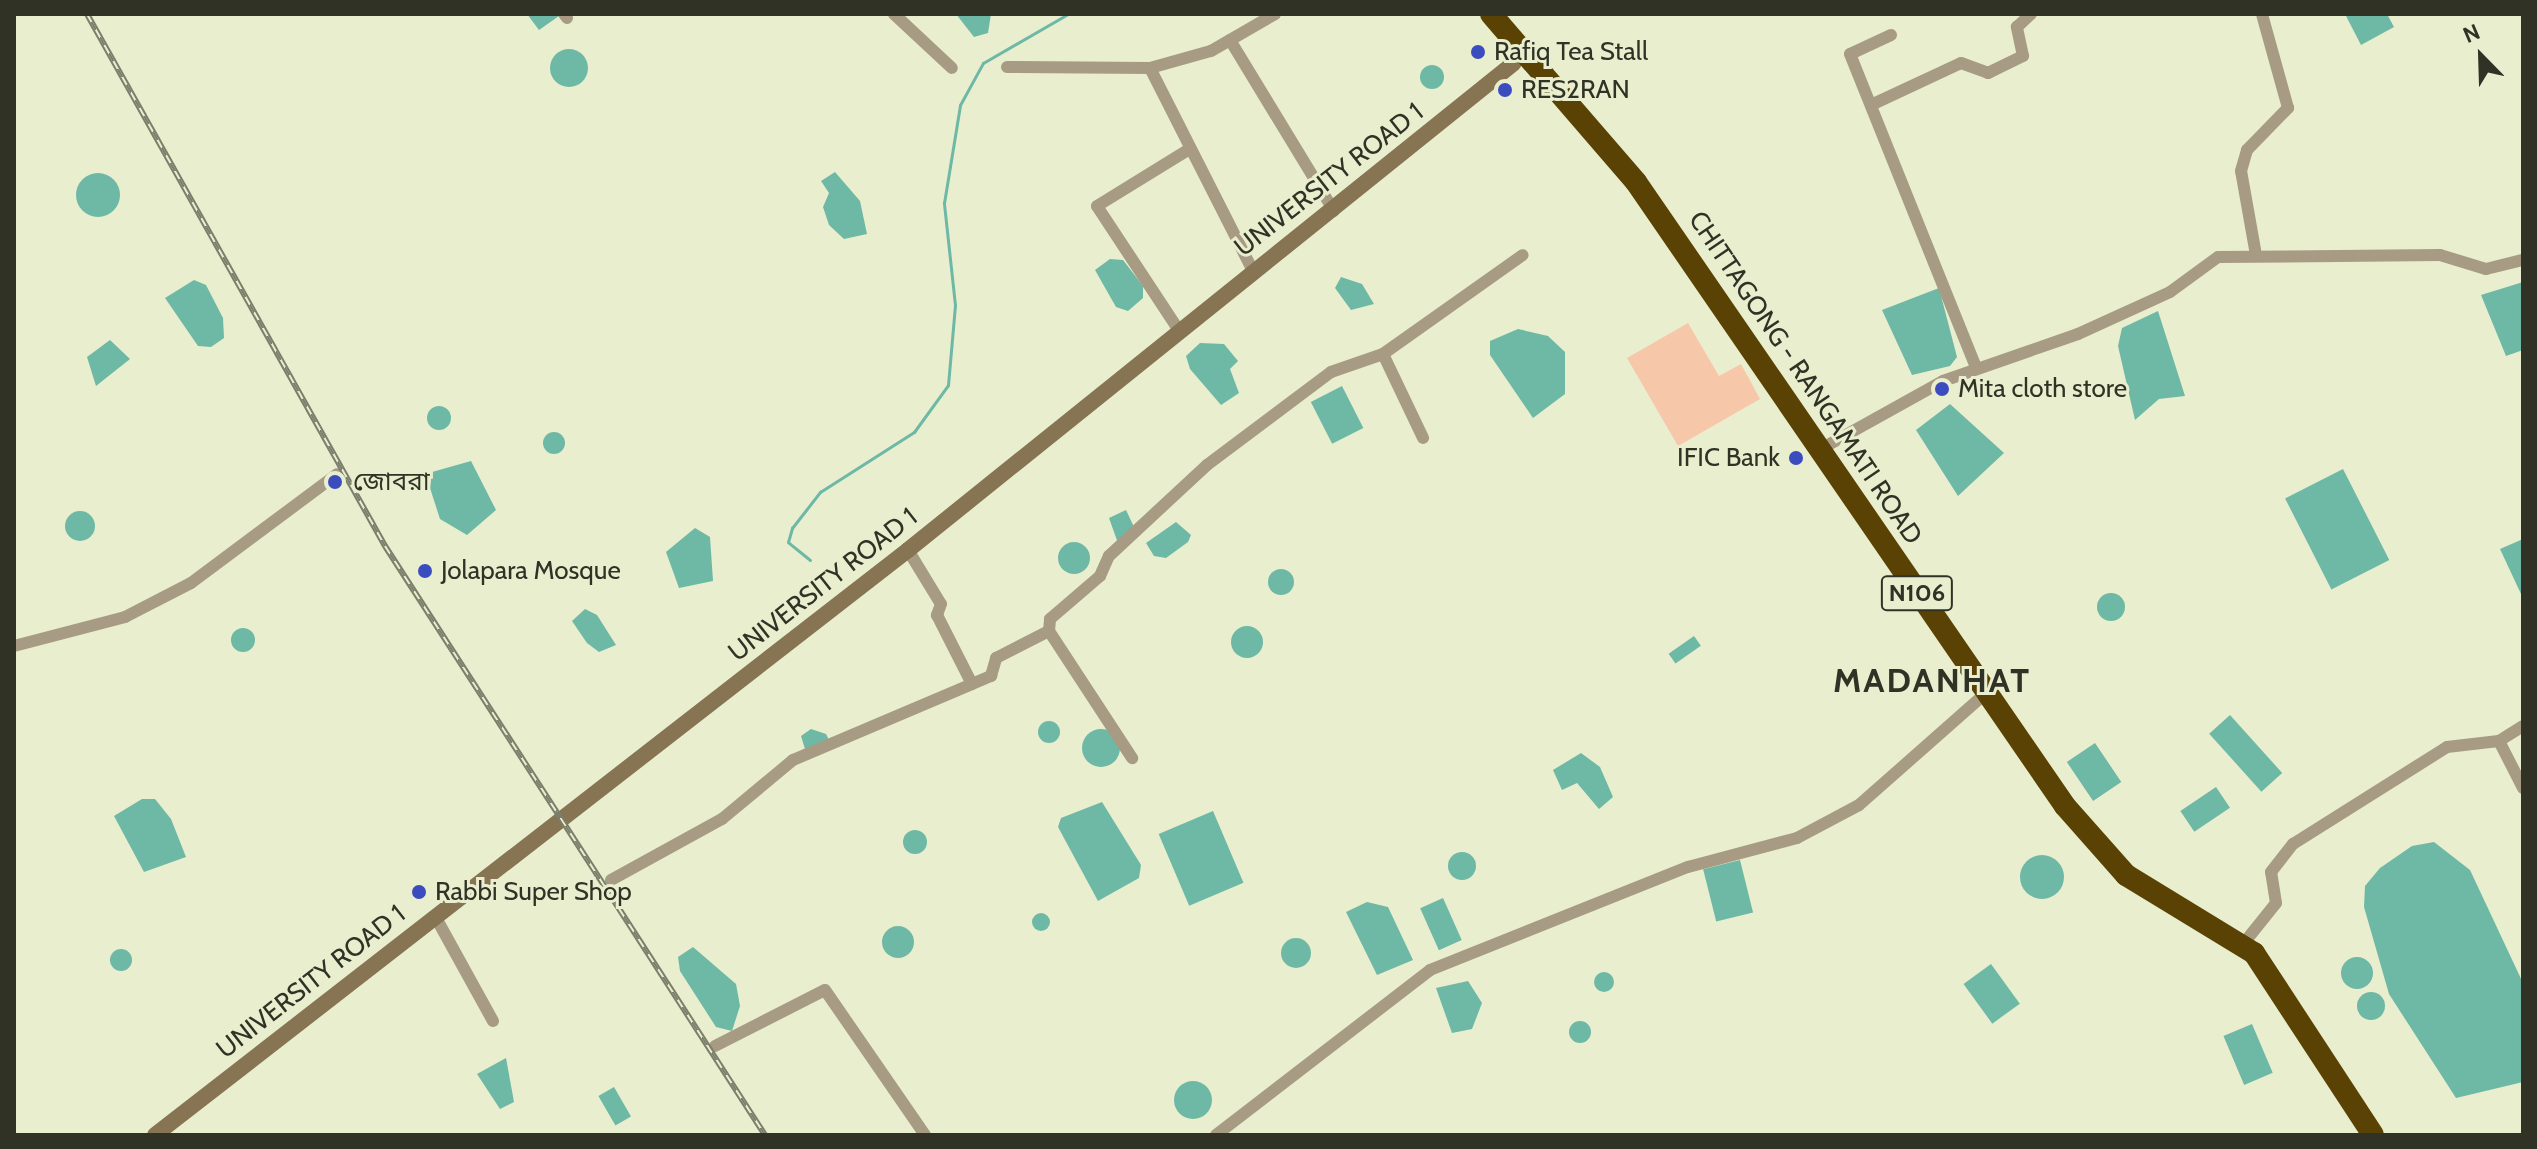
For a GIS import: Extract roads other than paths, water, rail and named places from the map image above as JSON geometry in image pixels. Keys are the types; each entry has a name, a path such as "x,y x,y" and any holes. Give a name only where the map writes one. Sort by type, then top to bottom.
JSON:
{"highway":[{"name":"CHITTAGONG - RANGAMATI ROAD","path":"1480,14 1514,63 1633,189 2051,809 2115,882 2225,947 2269,989 2358,1135"},
{"name":"CHITTAGONG - RANGAMATI ROAD","path":"1491,14 1636,182 1819,450 2104,854 2126,875 2244,943 2280,985 2373,1135"}],"main road":[{"name":"UNIVERSITY ROAD 1","path":"155,1135 908,550 1178,329 1334,211 1514,63"}],"street":[{"path":"894,14 952,68"},
{"path":"1007,67 1150,68 1230,40 1275,14"},
{"path":"1871,105 1961,63 1988,73 2023,56 2017,27 2031,14"},
{"path":"2256,255 2241,171 2247,150 2288,108 2262,14"},
{"path":"1891,35 1850,54 1976,368"},
{"path":"1230,40 1334,211"},
{"path":"1150,68 1188,150 1253,271"},
{"path":"1178,329 1097,206 1188,150"},
{"path":"1132,758 1049,631 1050,619 1100,576 1109,556 1207,465 1331,372 1383,354 1523,255"},
{"path":"1819,450 1976,368 2157,298 2218,257 2440,255 2486,269 2523,260"},
{"path":"1383,354 1423,438"},
{"path":"14,646 125,617 191,583 337,474"},
{"path":"908,550 941,604 937,615 972,684"},
{"path":"611,880 722,819 793,760 991,676 996,658 1049,631"},
{"path":"1216,1135 1430,970 1688,867 1797,838 1859,805 1978,700"},
{"path":"2244,943 2276,903 2271,872 2293,844 2447,747 2499,741 2523,726"},
{"path":"2499,741 2523,788"},
{"path":"435,916 493,1021"},
{"path":"715,1046 825,990 925,1135"}],"water":[{"path":"527,14 557,14 559,16 539,30"},
{"path":"956,14 991,14 988,33 974,37"},
{"path":"2345,14 2387,14 2394,27 2361,45"},
{"path":"569,49 582,55 588,68 582,81 569,87 556,81 550,68 556,55"},
{"path":"1432,65 1443,72 1444,77 1437,88 1432,89 1421,82 1420,77 1427,66"},
{"path":"835,172 860,201 867,234 844,239 829,225 823,207 829,193 821,181"},
{"path":"98,173 113,180 120,195 113,210 98,217 83,210 76,195 83,180"},
{"path":"1110,259 1123,260 1143,286 1143,298 1128,311 1116,307 1095,270"},
{"path":"1341,277 1362,284 1374,304 1351,310 1335,288"},
{"path":"194,280 206,285 223,318 224,338 211,347 198,346 165,298"},
{"path":"2523,282 2523,350 2506,356 2481,295"},
{"path":"1939,288 1957,357 1950,366 1912,375 1882,310"},
{"path":"2158,311 2185,396 2159,399 2135,420 2118,346 2122,328"},
{"path":"1518,329 1548,336 1565,352 1565,394 1533,418 1490,355 1490,341"},
{"path":"110,340 130,359 96,386 87,357"},
{"path":"1200,343 1224,344 1238,361 1230,369 1239,393 1221,405 1190,369 1186,356"},
{"path":"1342,386 1363,428 1332,444 1311,402"},
{"path":"1950,404 2004,453 1958,496 1916,430"},
{"path":"439,406 448,409 451,418 448,427 439,430 430,427 427,418 430,409"},
{"path":"554,432 562,435 565,443 562,451 554,454 546,451 543,443 546,435"},
{"path":"471,461 496,510 467,535 440,519 430,488 432,472"},
{"path":"2343,469 2389,560 2331,589 2285,499"},
{"path":"1126,510 1134,527 1119,546 1109,518"},
{"path":"80,511 91,515 95,526 91,537 80,541 69,537 65,526 69,515"},
{"path":"1176,522 1191,535 1188,542 1166,558 1154,556 1146,543"},
{"path":"695,528 710,537 713,581 679,588 666,552"},
{"path":"2523,539 2523,593 2521,594 2500,549"},
{"path":"1074,542 1085,547 1090,558 1085,569 1074,574 1063,569 1058,558 1063,547"},
{"path":"1281,569 1290,573 1294,582 1290,591 1281,595 1272,591 1268,582 1272,573"},
{"path":"2111,593 2121,597 2125,607 2121,617 2111,621 2101,617 2097,607 2101,597"},
{"path":"585,609 597,615 616,645 599,652 587,643 572,621"},
{"path":"1247,626 1258,631 1263,642 1258,653 1247,658 1236,653 1231,642 1236,631"},
{"path":"243,628 254,635 255,640 248,651 243,652 232,645 231,640 238,629"},
{"path":"1694,636 1701,646 1675,664 1669,654"},
{"path":"2230,715 2282,773 2261,792 2209,734"},
{"path":"1049,721 1057,724 1060,732 1057,740 1049,743 1041,740 1038,732 1041,724"},
{"path":"811,729 826,734 829,740 805,749 801,736"},
{"path":"1101,729 1115,734 1120,748 1115,762 1101,767 1087,762 1082,748 1087,734"},
{"path":"2095,743 2121,782 2093,801 2067,762"},
{"path":"1581,753 1600,767 1613,797 1599,809 1577,783 1562,790 1553,770"},
{"path":"2216,787 2230,808 2194,832 2180,811"},
{"path":"142,799 155,799 171,819 186,857 144,872 114,816"},
{"path":"1102,802 1141,865 1139,878 1098,901 1058,827 1061,818"},
{"path":"1213,811 1243,883 1189,906 1159,834"},
{"path":"915,830 923,834 927,842 923,850 915,854 907,850 903,842 907,834"},
{"path":"2434,842 2470,870 2523,983 2523,1082 2456,1098 2389,994 2364,907 2365,886 2380,868 2412,846"},
{"path":"1462,852 1472,856 1476,866 1472,876 1462,880 1452,876 1448,866 1452,856"},
{"path":"2042,855 2058,861 2064,877 2058,893 2042,899 2026,893 2020,877 2026,861"},
{"path":"1740,860 1753,912 1716,922 1703,869"},
{"path":"1443,898 1462,940 1439,950 1420,908"},
{"path":"1367,902 1388,907 1413,960 1377,975 1346,912"},
{"path":"1037,913 1045,913 1050,922 1048,929 1037,931 1032,926 1032,918"},
{"path":"898,926 910,930 914,942 910,954 898,958 886,954 882,942 886,930"},
{"path":"1296,938 1302,939 1310,947 1310,959 1302,967 1296,968 1290,967 1282,959 1281,953 1282,947 1290,939"},
{"path":"693,947 736,984 740,1006 732,1031 716,1027 680,971 678,957"},
{"path":"117,949 125,949 132,960 125,971 117,971 110,964 110,956"},
{"path":"2357,957 2368,962 2373,973 2368,984 2357,989 2346,984 2341,973 2346,962"},
{"path":"1991,964 2020,1004 1992,1024 1963,984"},
{"path":"1604,972 1611,975 1614,982 1611,989 1604,992 1597,989 1594,982 1597,975"},
{"path":"1468,981 1482,1003 1472,1029 1452,1033 1436,988"},
{"path":"2371,992 2381,996 2385,1006 2381,1016 2371,1020 2361,1016 2357,1006 2361,996"},
{"path":"1580,1021 1588,1024 1591,1032 1588,1040 1580,1043 1572,1040 1569,1032 1572,1024"},
{"path":"2252,1024 2273,1073 2244,1085 2223,1036"},
{"path":"506,1058 514,1102 500,1109 477,1074"},
{"path":"1193,1081 1206,1087 1212,1100 1206,1113 1193,1119 1180,1113 1174,1100 1180,1087"},
{"path":"614,1087 631,1116 615,1125 598,1096"}],"waterway":[{"path":"810,560 788,542 792,528 820,492 914,432 948,385 955,305 944,203 960,105 983,63 1068,14"}],"railway":[{"path":"87,14 385,546 765,1135"}],"place":[{"name":"Rafiq Tea Stall","path":"1478,52"},
{"name":"RES2RAN","path":"1505,90"},
{"name":"Mita cloth store","path":"1942,389"},
{"name":"IFIC Bank","path":"1796,458"},
{"name":"জোবরা","path":"335,482"},
{"name":"Jolapara Mosque","path":"425,571"},
{"name":"Rabbi Super Shop","path":"419,892"}],"district":[{"name":"MADANHAT","path":"1932,681"}]}
